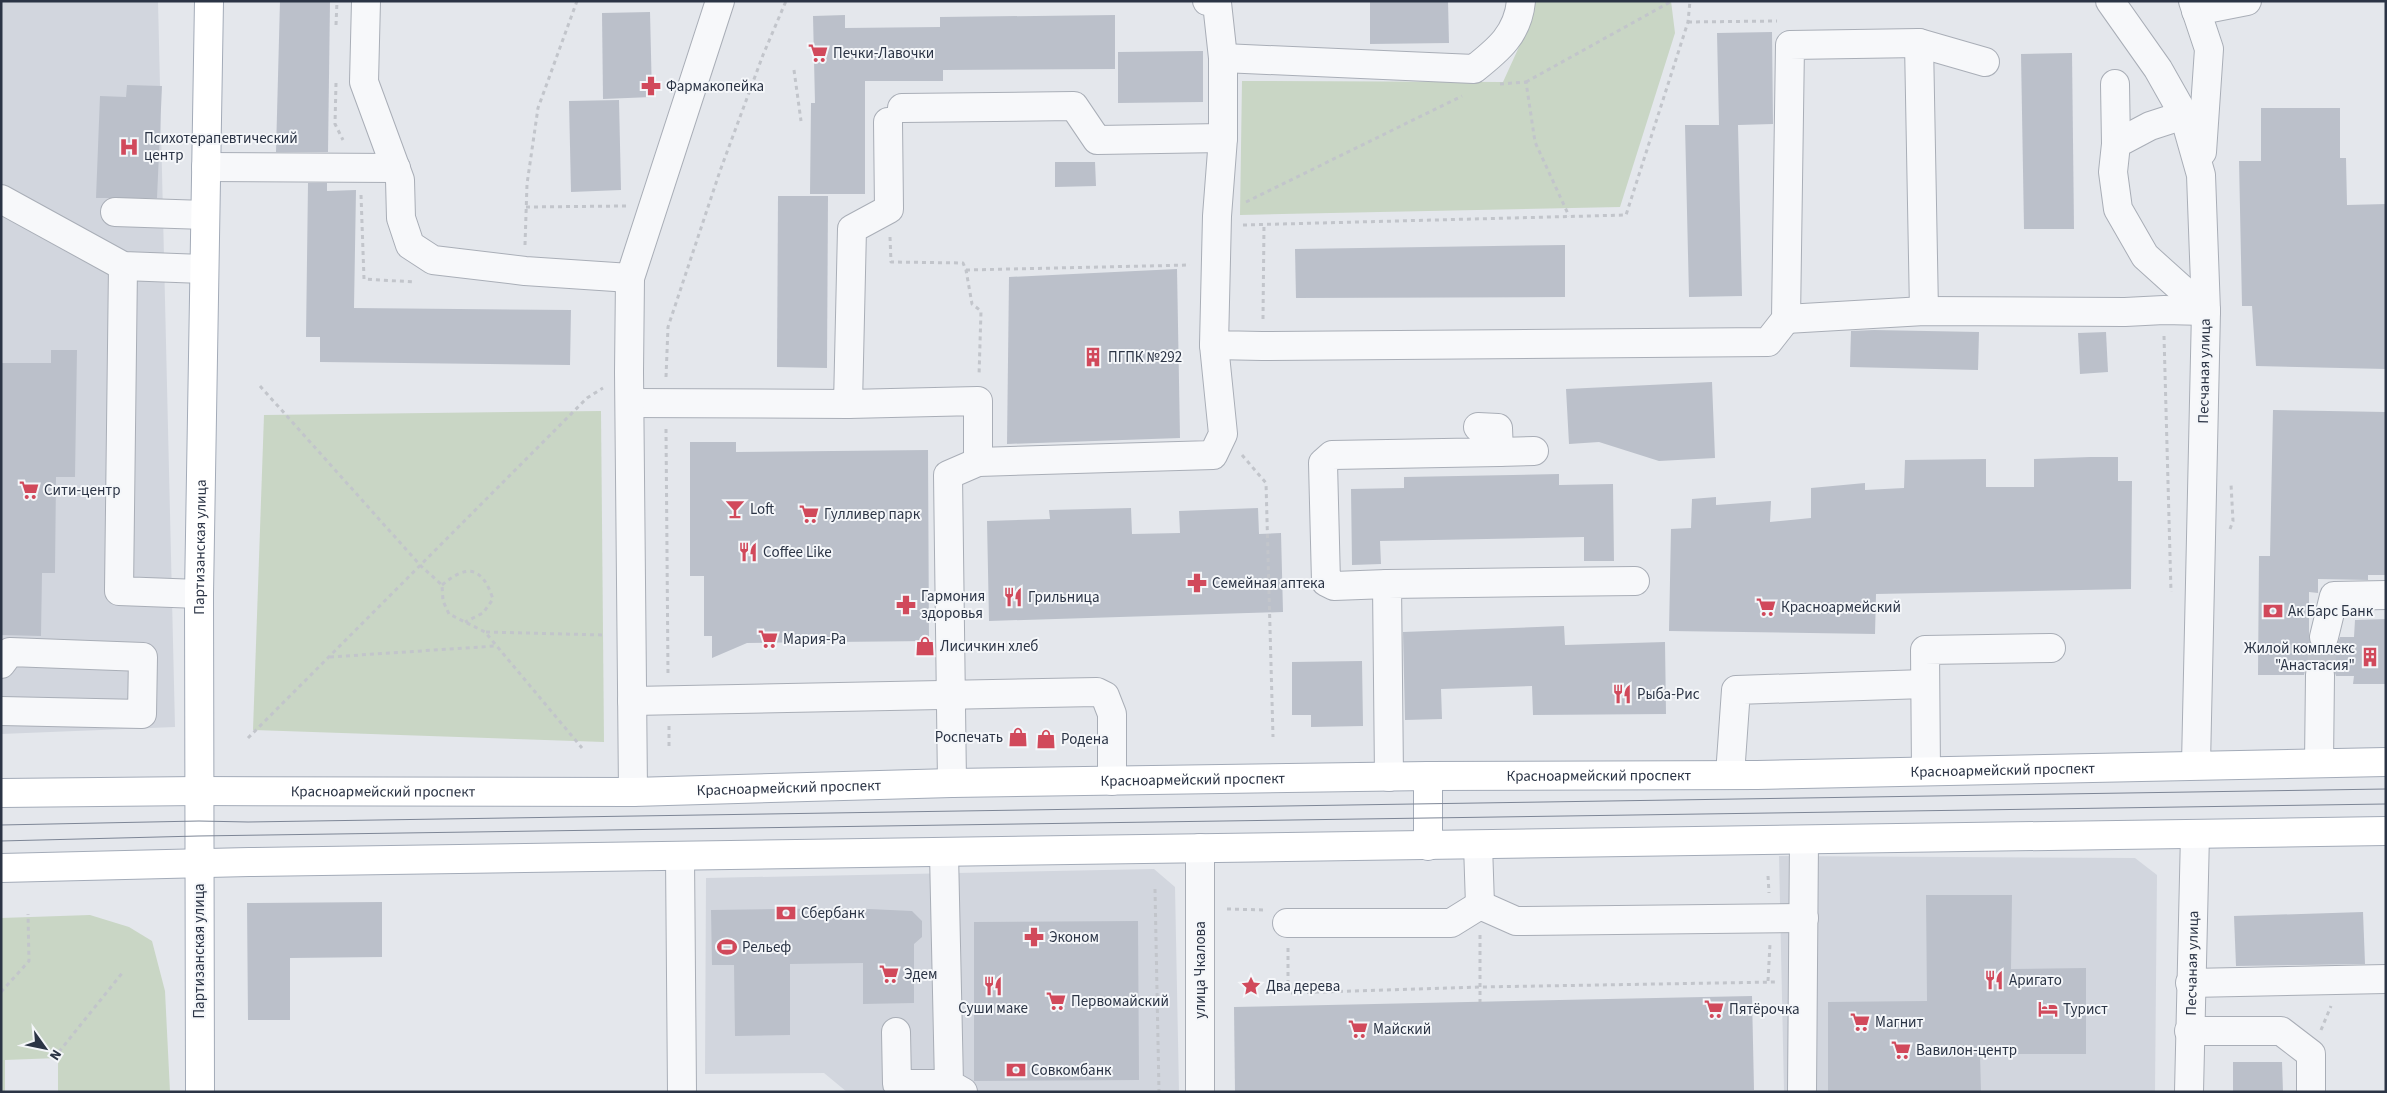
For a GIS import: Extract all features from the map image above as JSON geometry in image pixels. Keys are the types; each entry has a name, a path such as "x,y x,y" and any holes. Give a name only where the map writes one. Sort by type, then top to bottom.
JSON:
{"main road":[{"name":"Партизанская улица","path":"200,1092 198,863 199,594 203,269 210,1"},
{"name":"Красноармейский проспект","path":"1,794 199,791 633,792 952,783 1428,776 1730,775 2196,764 2386,762"},
{"path":"1428,776 1428,846"},
{"path":"1,868 198,863 2386,831"}],"street":[{"path":"366,1 364,82 400,180 401,218 410,245 433,260 525,271 630,278"},
{"path":"633,792 629,372 630,278 720,1"},
{"path":"952,783 948,475 978,462 1213,455 1223,434 1214,345 1216,264 1224,212 1223,58 1217,3 1207,1"},
{"path":"1223,58 1478,78 1502,47 1519,16 1521,1"},
{"name":"Песчаная улица","path":"2110,1 2158,69 2184,115 2201,175 2206,311 2196,764"},
{"path":"2201,175 2209,49 2194,6 2247,1"},
{"path":"1920,43 1924,311"},
{"path":"1214,345 1768,342 1786,319 1790,45 1920,43 1985,62"},
{"path":"2115,84 2116,144 2113,172 2118,209 2145,256 2206,311"},
{"path":"848,404 852,229 889,209 895,115 1074,106 1097,140 1223,138"},
{"path":"2116,144 2150,126 2184,115"},
{"path":"206,167 396,168"},
{"path":"1,199 123,266 203,269"},
{"path":"115,212 205,215"},
{"path":"123,266 119,591 199,594"},
{"path":"1786,319 1924,311 2206,311"},
{"path":"630,403 848,404 978,402 978,462"},
{"path":"1478,427 1498,428 1499,452"},
{"path":"1534,451 1332,454 1327,458 1323,470 1326,582 1334,586 1635,581"},
{"path":"1387,584 1389,777"},
{"path":"2324,637 2334,596 2386,595"},
{"path":"1926,771 1925,650 2051,648"},
{"path":"1,664 10,652 143,657 142,714 1,711"},
{"path":"2319,763 2320,675"},
{"path":"1730,775 1736,690 1925,684"},
{"path":"632,700 1097,692 1106,696 1112,714 1112,781"},
{"name":"Песчаная улица","path":"2189,1092 2190,983 2195,834"},
{"path":"1802,1092 1804,840"},
{"path":"1478,845 1480,917"},
{"name":"улица Чкалова","path":"1200,848 1200,1092"},
{"path":"896,1032 897,1084 956,1088 944,853"},
{"path":"680,857 682,1092"},
{"path":"1287,934 1451,922 1480,917 1516,921 1804,918"},
{"path":"2190,983 2386,979"},
{"path":"2189,1032 2281,1031 2311,1054 2311,1092"}],"path":[{"path":"336,30 337,1"},
{"path":"525,271 527,184 538,108 577,1"},
{"path":"669,748 665,403 668,327 723,162 763,55 786,1"},
{"path":"1672,1 1526,82 1478,78 1224,212 1237,225 1626,215 1688,22 1690,1"},
{"path":"1688,22 1778,21 1790,45"},
{"path":"794,70 801,121"},
{"path":"336,76 335,124 361,178 364,280 420,282"},
{"path":"1526,82 1535,142 1569,216"},
{"path":"526,207 626,206 629,201"},
{"path":"889,209 891,262 963,263 972,304 981,311 978,402"},
{"path":"1262,346 1264,224"},
{"path":"966,270 1216,264"},
{"path":"2164,310 2171,598"},
{"path":"248,738 330,658 587,398 629,372"},
{"path":"260,386 421,566 442,585 443,601 449,614 485,632 631,635"},
{"path":"1223,434 1266,483 1273,737"},
{"path":"442,585 457,573 473,572 487,580 493,599 483,613 465,622"},
{"path":"485,632 582,748"},
{"path":"330,658 495,646"},
{"path":"1155,889 1159,1092"},
{"path":"1224,909 1278,910 1287,934 1288,993 1480,987 1802,982"},
{"path":"1,992 29,961 28,914"},
{"path":"1480,917 1480,1002"},
{"path":"54,1058 123,972"},
{"path":"2311,1054 2341,980"}],"shaded area":[{"path":"1,1 158,1 175,727 1,734"},
{"path":"1779,856 2135,858 2157,875 2155,1092 1784,1092"},
{"path":"1154,869 1175,887 1179,1092 847,1092 824,1073 705,1074 706,878"}],"green space":[{"path":"1532,1 1671,1 1675,33 1620,207 1240,215 1242,81 1503,82 1529,25"},
{"path":"601,411 604,742 253,730 264,415"},
{"path":"90,915 129,927 152,941 165,991 170,1092 58,1092 58,1058 5,1060 5,1092 1,1092 1,918"}],"building":[{"path":"280,1 330,1 328,152 276,152"},
{"path":"1370,1 1448,1 1449,43 1370,44"},
{"path":"650,12 652,97 603,99 602,13"},
{"path":"845,15 845,28 940,27 940,17 1115,15 1115,69 943,70 943,81 865,81 865,194 810,194 811,103 815,103 813,16"},
{"path":"1772,32 1773,124 1738,125 1742,296 1689,297 1685,125 1719,125 1717,33"},
{"path":"1203,51 1203,102 1118,103 1118,52"},
{"path":"2072,53 2074,229 2024,229 2021,54"},
{"name":"Психотерапевтический центр","path":"127,85 162,86 157,198 96,198 100,96 126,97"},
{"path":"619,100 621,190 571,192 569,101"},
{"path":"2261,108 2340,108 2340,158 2346,158 2347,205 2386,204 2386,369 2256,366 2252,306 2242,306 2239,161 2261,161"},
{"path":"1055,162 1095,162 1096,186 1055,187"},
{"path":"308,183 327,183 327,191 356,190 354,308 571,310 570,365 320,362 320,337 306,337"},
{"path":"778,196 828,196 827,368 777,367"},
{"path":"1565,245 1565,297 1296,298 1295,249"},
{"name":"ПГПК №292","path":"1177,269 1180,438 1007,444 1009,277"},
{"path":"1851,331 1979,332 1978,370 1850,367"},
{"path":"2106,332 2108,372 2080,374 2078,333"},
{"name":"Сити-центр","path":"51,350 77,350 75,477 56,477 55,573 42,573 41,636 1,635 1,363 51,363"},
{"path":"1712,382 1715,458 1659,461 1599,442 1569,444 1566,389"},
{"path":"2273,410 2386,412 2386,575 2368,575 2368,580 2318,579 2318,593 2309,592 2309,637 2314,649 2328,652 2336,647 2340,637 2354,637 2355,620 2386,619 2386,684 2353,684 2354,676 2336,676 2333,667 2328,661 2321,659 2312,662 2306,667 2304,675 2258,675 2259,556 2270,556"},
{"name":"Гулливер парк","path":"690,442 736,442 736,452 928,450 929,641 747,643 712,658 712,636 704,636 704,576 690,576"},
{"path":"2118,457 2118,481 2132,481 2131,589 1876,594 1875,634 1669,631 1671,529 1691,528 1692,499 1716,497 1716,505 1771,501 1770,522 1811,518 1811,488 1865,483 1865,490 1904,488 1905,460 1986,459 1986,487 2034,487 2034,459"},
{"path":"1559,474 1559,485 1613,484 1614,561 1584,561 1584,537 1380,541 1381,564 1352,565 1351,489 1404,488 1404,477"},
{"path":"1131,508 1132,534 1180,533 1179,511 1258,508 1259,534 1281,533 1283,612 989,621 987,521 1050,519 1049,510"},
{"path":"1564,626 1565,645 1665,642 1666,714 1533,715 1532,686 1441,689 1442,719 1405,720 1403,632"},
{"path":"1362,661 1363,726 1311,727 1311,715 1292,715 1292,662"},
{"path":"1926,895 2012,895 2011,969 2086,968 2086,1054 1980,1054 1981,1092 1828,1092 1828,1002 1927,1001"},
{"path":"382,902 382,957 290,958 290,1020 248,1020 247,903"},
{"path":"847,908 912,911 922,921 922,937 914,944 914,1003 863,1004 863,963 790,964 790,1035 735,1036 734,965 712,965 711,910"},
{"path":"2363,912 2365,964 2236,966 2234,916"},
{"name":"Первомайский","path":"1138,921 1139,1080 974,1081 974,922"},
{"path":"1752,996 1754,1090 1235,1092 1234,1007"},
{"path":"2233,1062 2282,1062 2283,1092 2233,1092"}],"tunnel":[{"path":"2320,675 2324,637"}],"tram line":[{"path":"1,825 2386,789"},
{"path":"1,841 198,836 2386,804"}],"place":[{"name":"Печки-Лавочки","path":"818,53"},
{"name":"Фармакопейка","path":"651,86"},
{"name":"Психотерапевтический центр","path":"129,147"},
{"name":"ПГПК №292","path":"1093,357"},
{"name":"Сити-центр","path":"29,490"},
{"name":"Loft","path":"735,509"},
{"name":"Гулливер парк","path":"809,514"},
{"name":"Coffee Like","path":"748,552"},
{"name":"Семейная аптека","path":"1197,583"},
{"name":"Грильница","path":"1013,597"},
{"name":"Гармония здоровья","path":"906,605"},
{"name":"Красноармейский","path":"1766,607"},
{"name":"Ак Барс Банк","path":"2273,611"},
{"name":"Мария-Ра","path":"768,639"},
{"name":"Лисичкин хлеб","path":"925,646"},
{"name":"Жилой комплекс \"Анастасия\"","path":"2370,657"},
{"name":"Рыба-Рис","path":"1622,694"},
{"name":"Роспечать","path":"1018,737"},
{"name":"Родена","path":"1046,739"},
{"name":"Сбербанк","path":"786,913"},
{"name":"Эконом","path":"1034,937"},
{"name":"Рельеф","path":"727,947"},
{"name":"Эдем","path":"889,974"},
{"name":"Аригато","path":"1994,980"},
{"name":"Суши маке","path":"993,986"},
{"name":"Два дерева","path":"1251,986"},
{"name":"Первомайский","path":"1056,1001"},
{"name":"Пятёрочка","path":"1714,1009"},
{"name":"Турист","path":"2048,1009"},
{"name":"Магнит","path":"1860,1022"},
{"name":"Майский","path":"1358,1029"},
{"name":"Вавилон-центр","path":"1901,1050"},
{"name":"Совкомбанк","path":"1016,1070"}]}
